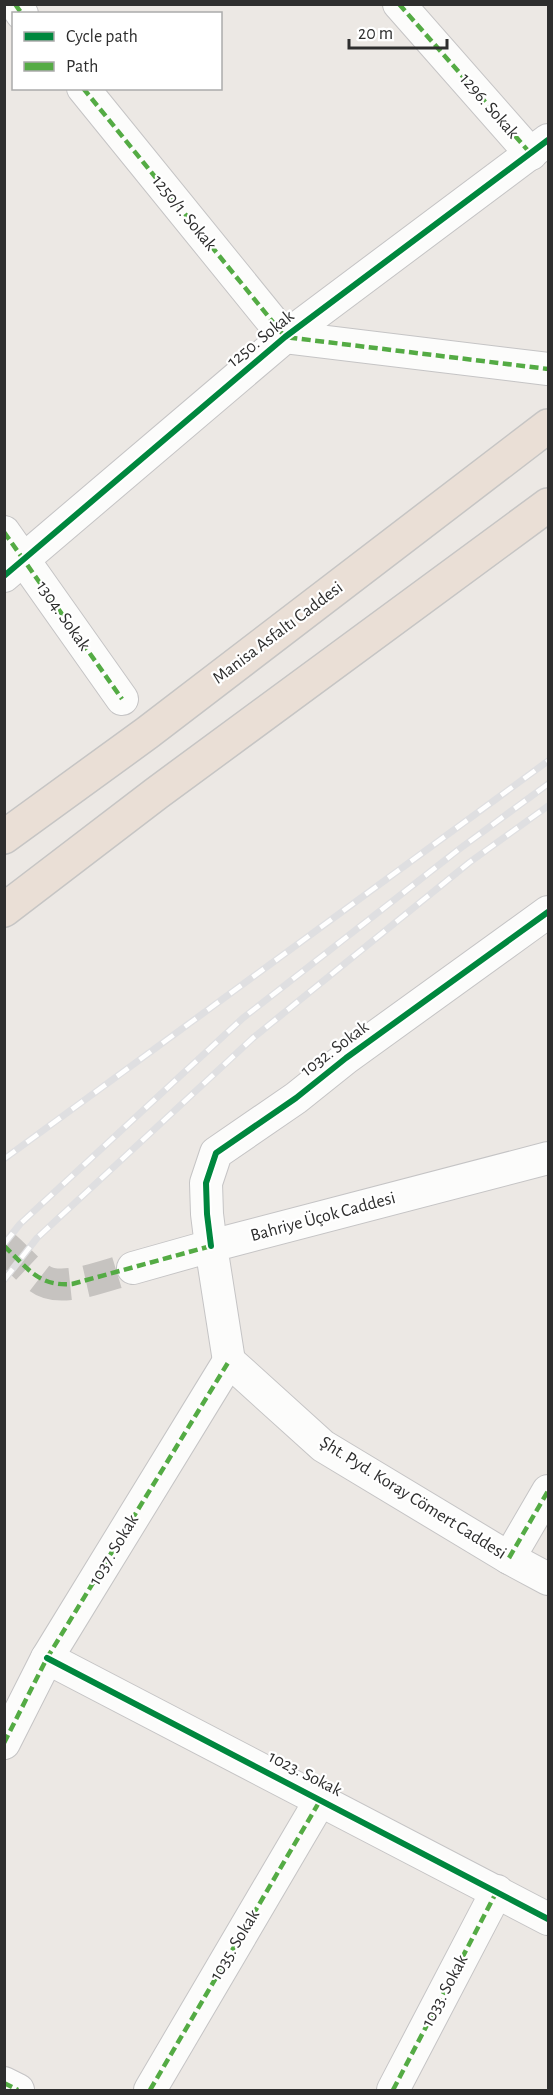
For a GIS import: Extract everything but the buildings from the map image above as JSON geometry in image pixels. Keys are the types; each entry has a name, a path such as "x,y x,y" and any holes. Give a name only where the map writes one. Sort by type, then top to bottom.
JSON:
{"highway":[{"name":"Manisa Asfaltı Caddesi","path":"4,837 147,733 549,426"},
{"path":"4,910 167,786 549,505"}],"street":[{"name":"1296. Sokak","path":"399,4 540,147"},
{"name":"1250/1. Sokak","path":"85,90 285,337"},
{"name":"1250. Sokak","path":"14,568 285,337 540,147"},
{"path":"285,337 549,369"},
{"name":"1304. Sokak","path":"4,532 14,568 122,699"},
{"name":"1032. Sokak","path":"211,1246 206,1183 216,1152 296,1098 346,1058 549,912"},
{"name":"Bahriye Üçok Caddesi","path":"133,1268 549,1158"},
{"path":"211,1246 229,1361"},
{"name":"Şht. Pyd. Koray Cömert Caddesi","path":"229,1361 323,1446 508,1558 549,1580"},
{"name":"1037. Sokak","path":"4,1743 48,1658 229,1361"},
{"path":"508,1558 549,1491"},
{"name":"1023. Sokak","path":"48,1658 549,1919"},
{"name":"1035. Sokak","path":"150,2091 321,1799"},
{"name":"1033. Sokak","path":"393,2091 497,1891"},
{"path":"4,2083 18,2091"}],"tunnel":[{"path":"4,1246 34,1274 48,1283 84,1282 133,1268"}],"railway":[{"path":"4,1159 548,761"},
{"path":"4,1244 20,1224 243,1018 458,850 548,784"},
{"path":"4,1280 37,1238 253,1038 470,862 548,806"}],"marked path":[{"path":"15,4 21,12"},
{"path":"399,4 531,154"},
{"path":"85,90 285,337 548,369"},
{"path":"4,532 122,699"},
{"path":"4,1246 42,1279 60,1284 72,1284 211,1246 211,1242"},
{"path":"4,1743 47,1658 229,1361"},
{"path":"509,1558 548,1491"},
{"path":"150,2090 321,1799"},
{"path":"393,2090 497,1891"},
{"path":"4,2083 18,2090"}],"cycle path":[{"path":"4,576 285,337 548,140"},
{"path":"211,1246 206,1183 216,1153 296,1098 346,1058 548,912"},
{"path":"47,1658 548,1919"}]}
